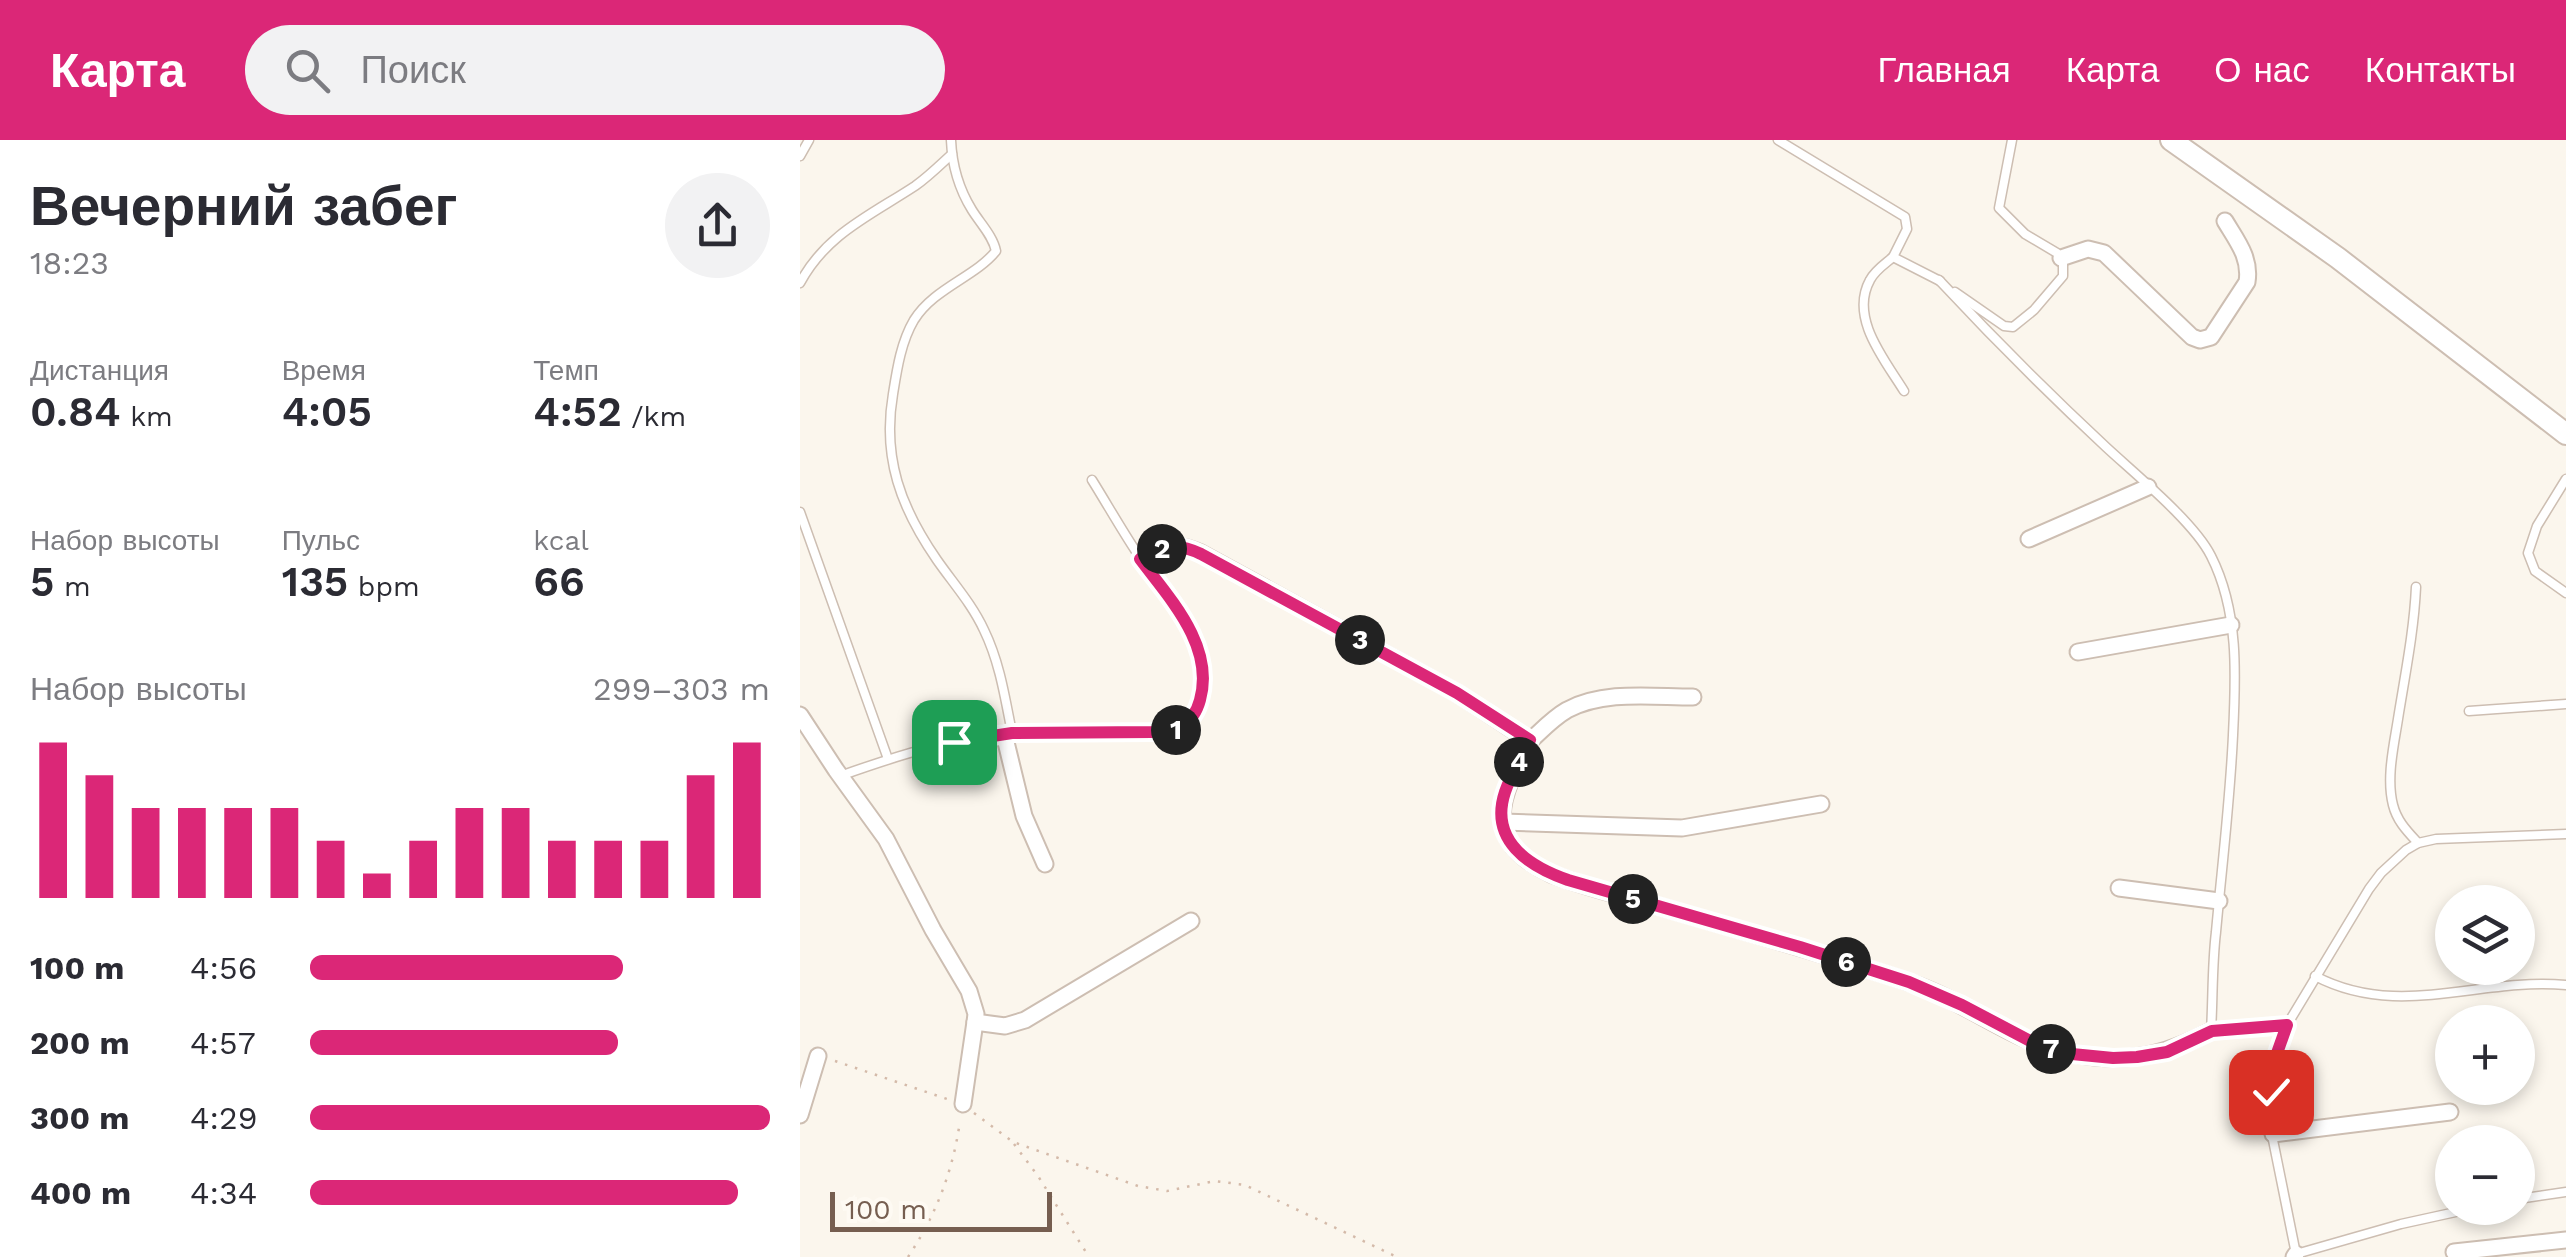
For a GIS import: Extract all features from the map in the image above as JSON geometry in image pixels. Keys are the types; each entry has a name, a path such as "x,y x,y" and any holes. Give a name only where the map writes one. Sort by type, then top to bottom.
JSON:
{"street":[{"path":"2170,140 2338,258 2566,434"},
{"path":"2061,258 2088,250 2104,252 2192,337 2204,340 2210,337 2247,282 2246,257 2226,221"},
{"path":"2029,539 2148,487"},
{"path":"1140,559 1168,546 1189,548 1457,693 1530,740"},
{"path":"2078,652 2232,625"},
{"path":"1693,697 1598,700 1566,710 1530,740 1504,795 1503,822 1514,848 1551,874 1909,982 2052,1049 2102,1058 2137,1057 2167,1052 2212,1031"},
{"path":"800,715 894,853 932,930 969,991 976,1014 963,1104"},
{"path":"1008,734 1024,816 1045,864"},
{"path":"1503,822 1682,828 1821,804"},
{"path":"2120,888 2219,900"},
{"path":"975,1022 1005,1026 1026,1020 1191,921"},
{"path":"800,1115 818,1056"},
{"path":"2273,1134 2450,1112"},
{"path":"2454,1252 2566,1240"}],"lane":[{"path":"800,156 809,140"},
{"path":"951,140 965,198 992,238 996,252 940,294 912,324 896,372 890,410 891,442 896,480 910,517 992,646 1000,669 1008,734"},
{"path":"1778,140 1906,217 1907,229 1893,256 1872,277 1864,296 1869,332 1904,392"},
{"path":"1893,256 1939,280 2004,326 2013,328 2034,310 2061,280 2064,266 2061,258 2025,234 1999,208 2012,140"},
{"path":"800,284 808,268 853,224 913,187 952,154"},
{"path":"1939,280 2011,358 2197,535 2210,554 2232,625 2235,690 2229,808 2215,937 2212,1031 2287,1025"},
{"path":"2566,479 2537,526 2528,553 2536,570 2566,593"},
{"path":"840,776 954,742 1008,734 1172,731 1191,719 1202,689 1200,653 1184,620 1140,559 1092,480"},
{"path":"800,512 888,759"},
{"path":"2416,586 2390,782 2397,818 2418,844"},
{"path":"2469,711 2566,704"},
{"path":"2435,1217 2295,1255 2273,1134 2272,1074 2287,1025 2380,873 2394,860 2418,844 2436,839 2566,834"},
{"path":"2315,976 2354,992 2385,997 2566,984"},
{"path":"2535,1197 2566,1192"}],"path":[{"path":"818,1056 963,1104 1013,1142 1089,1257"},
{"path":"908,1257 948,1180 963,1104"},
{"path":"1013,1142 1148,1188 1179,1190 1216,1181 1244,1184 1397,1257"}],"route":[{"path":"954,742 1012,733 1152,732 1183,727 1199,705 1200,653 1184,620 1140,559 1168,546 1189,548 1457,693 1530,740 1504,795 1502,817 1514,848 1542,869 1909,982 2032,1042 2072,1054 2137,1057 2167,1052 2212,1031 2287,1025 2276,1056 2271,1092"}]}
